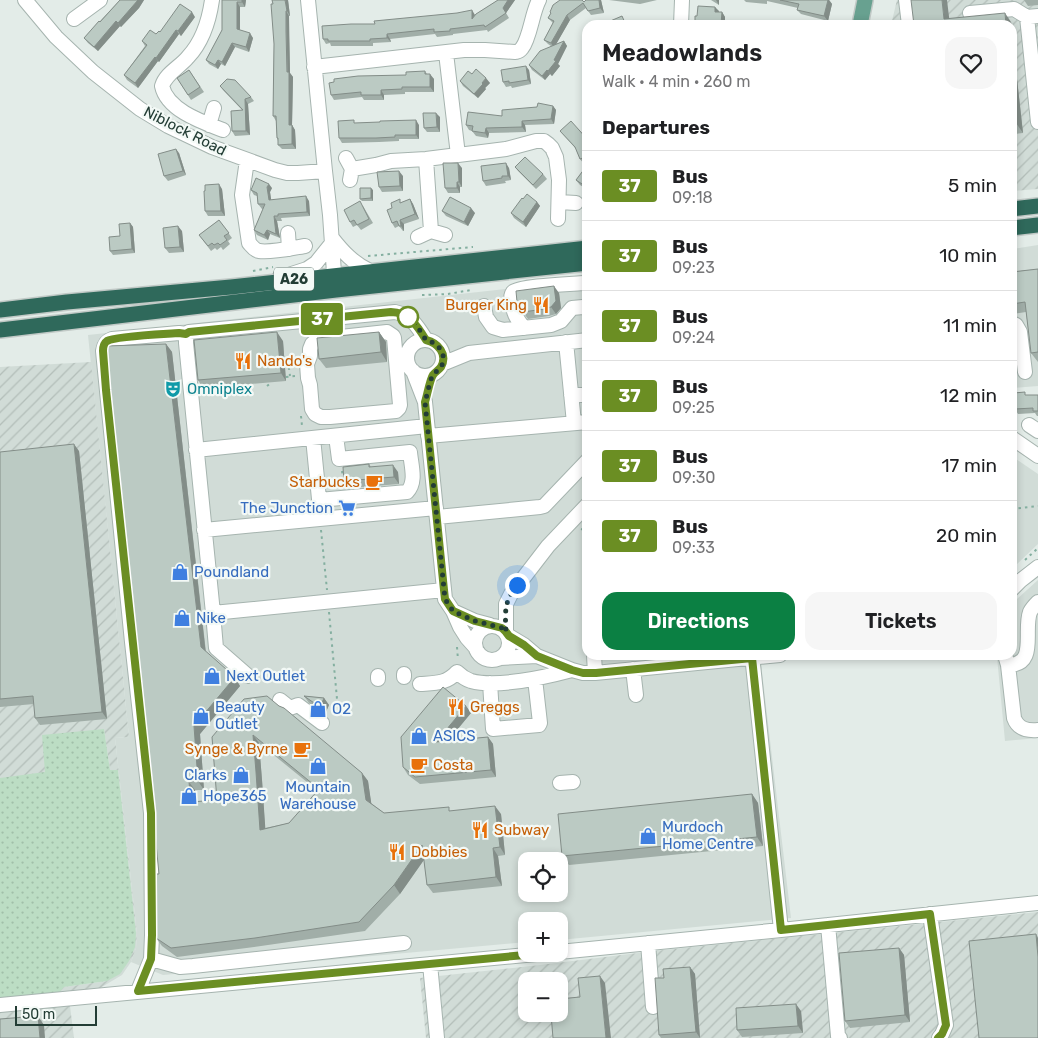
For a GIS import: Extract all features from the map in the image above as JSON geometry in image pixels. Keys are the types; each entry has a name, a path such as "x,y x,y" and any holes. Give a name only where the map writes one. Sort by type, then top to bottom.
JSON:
{"highway":[{"path":"1017,208 1038,206"},
{"name":"A26","path":"0,310 269,282 335,283 370,271 582,249"},
{"name":"A26","path":"0,330 335,283 582,263"}],"main road":[{"path":"861,20 865,0"}],"street":[{"name":"Niblock Road","path":"24,0 56,37 93,72 140,109 168,126 206,144 275,170 287,173 325,171"},
{"path":"79,10 100,0"},
{"path":"212,0 203,35 189,57 166,76 162,86 166,95 176,107 209,125 223,130"},
{"path":"308,0 335,283"},
{"path":"314,67 475,49 505,52 519,51 525,43 539,0"},
{"path":"680,20 682,0"},
{"path":"906,0 908,20"},
{"path":"970,13 1014,9 1032,17 1038,122"},
{"path":"446,53 458,155"},
{"path":"209,125 214,108"},
{"path":"349,169 391,161 426,159 506,149 536,141 546,142 554,151 556,157 559,180 558,219"},
{"path":"426,159 424,234 445,235"},
{"path":"247,160 242,195 250,243 253,248 259,251 305,246"},
{"path":"559,202 576,203"},
{"path":"288,233 289,249"},
{"path":"332,240 358,265 370,271"},
{"path":"269,282 316,263 332,240"},
{"path":"524,328 514,316 511,295 513,292 531,287 582,283"},
{"path":"484,306 486,317 493,327 503,330 551,325 561,321 572,308 582,307"},
{"path":"138,991 151,959 151,813 103,345 112,339 186,334 189,332 395,312 408,317 441,349 443,355 425,402"},
{"path":"1017,327 1020,332 1025,372"},
{"path":"196,450 336,436 367,420 396,411 400,405 394,338 387,332 317,340 312,344 307,364 312,409 315,414 321,417 367,420 428,431 506,424 581,423 571,395 566,342"},
{"path":"186,334 186,351 216,648 248,676"},
{"path":"469,352 423,376 414,371 408,362 409,351 416,343 421,341 469,352 582,341"},
{"path":"414,371 425,402 445,599 460,627 476,648"},
{"path":"571,395 582,395"},
{"path":"319,500 407,492 412,488 410,452 339,459 336,436"},
{"path":"313,438 320,519"},
{"path":"1017,441 1038,456"},
{"path":"204,530 320,519 540,508 582,466"},
{"path":"500,658 509,646 505,616 506,604 510,594 548,546 582,510"},
{"path":"1017,583 1038,567"},
{"path":"213,613 444,590"},
{"path":"1038,602 1032,608 1029,615 1032,643 1028,657 1021,663 1007,660 1016,724 1026,730 1038,730"},
{"path":"453,611 475,621 502,628 507,634 537,656 583,673 633,669 685,660"},
{"path":"490,625 484,627 476,636 476,648 483,657 494,660 537,656"},
{"path":"595,660 596,673"},
{"path":"752,660 781,930"},
{"path":"633,669 636,695"},
{"path":"420,684 446,681 457,672 465,679 490,683 535,679 572,670"},
{"path":"490,683 493,729 539,725 535,679"},
{"path":"280,700 290,708 298,705 322,723"},
{"path":"568,951 1038,903"},
{"path":"930,914 946,1025 938,1038"},
{"path":"828,925 838,1036 840,1038"},
{"path":"151,959 180,967 404,943"},
{"path":"648,943 653,1007"},
{"path":"0,1004 518,956"},
{"path":"430,964 437,1038"}],"path":[{"path":"288,361 290,376"},
{"path":"339,459 345,498"},
{"path":"1017,508 1038,506"}],"shaded area":[{"path":"897,0 1038,0 1038,189 1017,191 1017,20 892,20"},
{"path":"1038,245 1038,386 1017,388 1017,248"},
{"name":"The Junction","path":"582,281 582,660 761,660 791,918 568,939 568,912 518,912 518,943 163,975 131,962 136,948 137,933 115,738 129,737 88,335"},
{"path":"91,362 129,737 115,738 137,933 136,948 131,962 122,975 70,1006 74,1038 0,1038 0,1000 64,987 107,981 136,933 118,770 110,770 104,730 0,807 0,367"},
{"path":"1017,460 1038,474 1038,544 1017,564"},
{"path":"1038,580 1038,738 1005,741 997,660 1017,660 1017,599"},
{"path":"1038,912 1038,1038 426,1038 420,978"}],"green space":[{"path":"104,729 110,770 118,770 136,933 135,947 129,961 120,974 107,981 64,987 57,995 0,1000 0,778 45,772 42,735"}],"building":[{"path":"120,0 138,0 118,23 116,21 94,47 84,38"},
{"path":"222,0 242,0 242,2 237,2 237,29 250,33 246,47 232,43 222,62 218,60 215,65 206,60 222,30"},
{"path":"272,0 285,0 287,11 287,72 289,72 289,125 292,125 292,144 278,145 276,116 273,116 274,44"},
{"path":"498,0 508,0 503,8 506,13 485,27 484,25 450,29 450,31 434,32 434,29 387,34 387,38 370,39 370,41 328,41 328,39 323,39 322,26 375,24 374,21 472,10 472,19 476,14"},
{"path":"560,0 582,0 584,2 586,0 599,0 600,8 588,11 583,3 567,15 551,43 544,40 554,21 548,18 553,5"},
{"path":"780,0 828,0 824,16 797,10 799,4"},
{"path":"911,0 942,0 944,19 1005,13 1006,20 913,20"},
{"path":"180,4 192,12 135,83 124,75 147,45 142,41 150,30 156,34 160,32"},
{"path":"698,6 715,7 715,12 722,12 721,20 695,20 695,16 697,16"},
{"path":"622,16 624,20 613,20"},
{"path":"564,41 554,60 556,61 542,76 529,65 540,51"},
{"path":"526,66 528,80 503,82 501,70"},
{"path":"476,69 486,78 474,94 460,81 468,71 472,74"},
{"path":"189,70 200,87 188,95 177,78"},
{"path":"425,71 425,74 430,74 430,87 402,87 402,89 381,90 381,95 361,95 361,92 331,95 329,83 334,82 334,79 358,76 406,75 406,72"},
{"path":"227,79 235,80 251,97 245,99 246,131 232,131 231,111 243,110 220,86"},
{"path":"538,103 553,106 551,119 522,121 522,127 486,128 485,133 472,131 473,126 466,125 468,112 502,116 502,110 537,107"},
{"path":"423,113 436,113 437,127 424,128"},
{"path":"354,120 354,123 416,120 416,135 339,138 338,121"},
{"path":"571,121 582,133 582,158 580,159 575,147 560,131"},
{"path":"176,149 183,171 164,176 158,154"},
{"path":"525,157 543,174 533,185 515,167"},
{"path":"443,163 458,163 459,182 457,182 457,188 445,188"},
{"path":"506,163 508,176 483,181 481,166"},
{"path":"399,171 400,186 379,187 377,172"},
{"path":"582,172 582,184 576,180"},
{"path":"256,178 269,184 267,187 269,200 306,196 307,212 278,214 278,216 274,216 276,234 267,230 264,235 254,230 265,204 258,204 257,193 251,190"},
{"path":"219,184 221,211 205,211 205,185"},
{"path":"360,188 371,188 371,198 360,199"},
{"path":"527,194 537,202 523,222 511,213"},
{"path":"450,197 471,208 464,222 442,211"},
{"path":"400,199 400,203 410,199 415,214 400,220 401,226 399,226 397,221 392,223 387,210 392,208 391,203"},
{"path":"360,201 369,219 357,225 354,220 350,222 344,210"},
{"path":"219,220 229,233 224,236 227,240 220,245 212,243 208,246 199,235"},
{"path":"130,223 132,249 110,251 109,237 120,236 119,224"},
{"path":"178,226 180,247 165,248 163,228"},
{"path":"1038,269 1038,352 1031,353 1025,302 1017,303 1017,271"},
{"path":"554,286 556,301 551,307 523,312 517,302 516,291"},
{"name":"Nando's","path":"277,332 281,373 198,380 194,340"},
{"path":"379,332 381,352 319,359 317,338"},
{"path":"166,344 201,647 235,677 194,726 198,781 189,782 191,802 217,800 212,737 244,699 267,696 362,773 366,800 384,813 449,807 449,811 495,806 500,847 493,848 496,877 427,885 422,845 394,885 359,922 255,938 171,948 156,938 154,874 159,874 154,804 106,346","holes":["253,735 319,789 289,823 260,830"]},
{"path":"1025,392 1025,395 1038,395 1038,411 1033,411 1033,408 1017,409 1017,393"},
{"path":"74,444 102,712 35,718 33,696 0,699 0,452"},
{"path":"369,464 369,467 393,465 394,477 344,481 343,467"},
{"path":"443,687 466,706 436,742 488,737 491,770 415,777 403,767 401,737"},
{"path":"304,696 324,698 320,707"},
{"name":"Murdoch Home Centre","path":"752,794 757,837 568,855 568,852 562,852 558,814"},
{"path":"1036,934 1038,957 1038,1038 979,1038 969,941"},
{"path":"899,948 905,1015 845,1021 839,953"},
{"path":"690,967 696,1032 659,1035 655,978 664,978 663,969"},
{"path":"600,976 606,1038 553,1038 552,1022 568,1022 568,998 580,997 578,978"},
{"path":"796,1004 798,1026 737,1030 736,1008"},
{"path":"38,1016 40,1038 0,1038 0,1019"}],"bus line":[{"name":"37","path":"518,956 138,991 151,959 151,813 106,390 103,345 112,339 186,334 189,332 391,312 400,313 408,317 415,323 426,340 441,349 443,355 440,368 433,374 425,402 445,599 453,611 475,621 502,628 509,636 537,656 583,673 731,660"},
{"name":"37","path":"752,660 781,930 930,914 946,1025 938,1038"}],"place":[{"name":"Burger King","path":"541,305"},
{"name":"Nando's","path":"243,361"},
{"name":"Omniplex","path":"173,389"},
{"name":"Starbucks","path":"374,482"},
{"name":"The Junction","path":"347,508"},
{"name":"Poundland","path":"180,572"},
{"name":"Nike","path":"182,618"},
{"name":"Next Outlet","path":"212,676"},
{"name":"Greggs","path":"456,707"},
{"name":"O2","path":"318,709"},
{"name":"Beauty Outlet","path":"201,716"},
{"name":"ASICS","path":"419,736"},
{"name":"Synge & Byrne","path":"302,749"},
{"name":"Costa","path":"419,765"},
{"name":"Mountain Warehouse","path":"318,766"},
{"name":"Clarks","path":"241,775"},
{"name":"Hope365","path":"189,796"},
{"name":"Subway","path":"480,830"},
{"name":"Murdoch Home Centre","path":"648,836"},
{"name":"Dobbies","path":"397,852"}],"route":[{"path":"408,317 415,323 426,340 441,349 443,355 440,368 433,374 425,402 445,599 453,611 475,621 502,628 506,632 506,604 510,594 517,585"}]}
